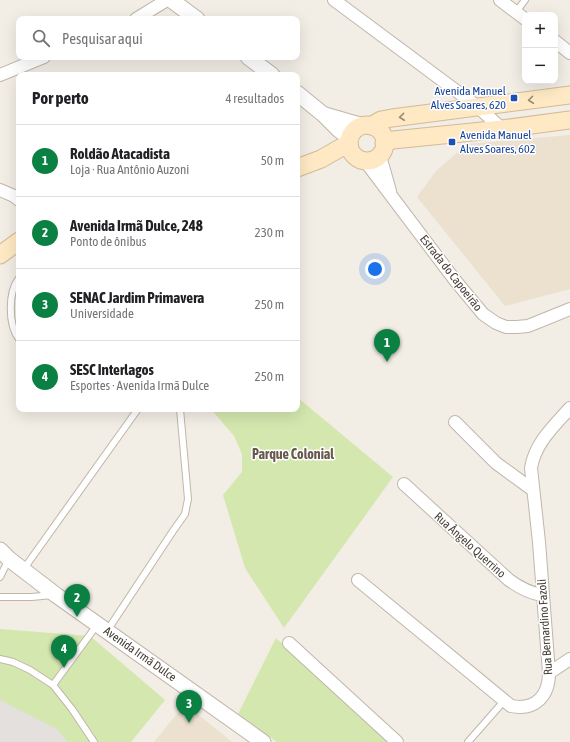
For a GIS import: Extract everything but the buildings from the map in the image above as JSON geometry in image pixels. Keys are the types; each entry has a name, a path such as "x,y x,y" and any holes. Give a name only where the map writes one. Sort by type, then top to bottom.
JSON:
{"main road":[{"path":"364,149 353,132 358,128 381,120 570,95"},
{"path":"300,167 321,159 364,149 393,140 502,129 570,120"},
{"path":"364,149 381,132 367,126"},
{"path":"0,254 16,242"}],"street":[{"path":"141,16 167,0"},
{"path":"171,0 193,16"},
{"path":"334,0 478,107 502,129"},
{"path":"500,0 520,15"},
{"path":"558,43 570,53"},
{"path":"0,75 37,60"},
{"path":"252,60 268,72"},
{"path":"300,96 324,114 339,130 364,149"},
{"path":"324,114 367,126"},
{"name":"Estrada do Capoeirão","path":"364,149 391,194 454,279 483,314 496,323 517,328 528,326 570,309"},
{"path":"0,190 16,198"},
{"name":"Rua Bernardino Fazoli","path":"358,580 504,701 512,706 518,707 532,705 539,700 549,684 549,672 539,542 531,468 532,457 549,432 570,408"},
{"path":"455,422 496,462 533,490"},
{"name":"Rua Ângelo Querrino","path":"404,484 509,580 522,589 542,595"},
{"name":"Avenida Irmã Dulce","path":"2,552 56,595 263,742"},
{"path":"289,643 397,742"},
{"path":"549,672 570,659"}],"lane":[{"path":"520,15 525,0"},
{"path":"16,281 11,300 10,314 12,327 16,334"},
{"path":"23,570 136,412"},
{"path":"53,685 102,628 147,569 185,514 188,500 180,412"},
{"path":"0,577 2,552"},
{"path":"0,597 56,595"},
{"path":"0,659 12,662 30,670 53,685 72,709 94,742"},
{"path":"468,742 504,701"}],"shaded area":[{"path":"570,135 570,289 505,306 417,197 436,171 467,144"},
{"path":"0,700 57,729 68,742 0,742"},
{"path":"185,704 232,742 154,742"}],"green space":[{"path":"300,400 393,477 284,628 245,568 223,495 242,472 242,454 234,436 214,412 300,412"},
{"path":"0,629 90,636 165,700 131,742 0,742"},
{"path":"276,638 391,742 277,742 238,714"}],"place":[{"name":"Avenida Manuel Alves Soares, 620","path":"514,98"},
{"name":"Avenida Manuel Alves Soares, 602","path":"452,142"},
{"name":"Roldão Atacadista","path":"387,362"},
{"name":"Avenida Irmã Dulce, 248","path":"77,617"},
{"name":"SESC Interlagos","path":"64,668"},
{"name":"SENAC Jardim Primavera","path":"189,723"}],"district":[{"name":"Parque Colonial","path":"293,454"}]}
